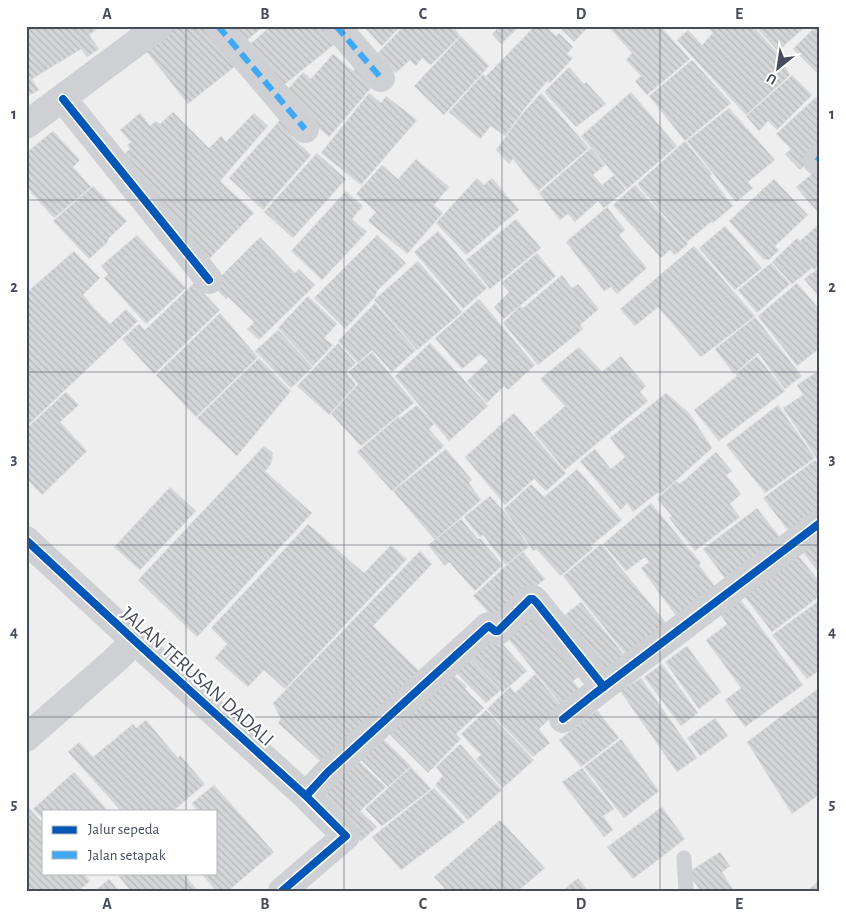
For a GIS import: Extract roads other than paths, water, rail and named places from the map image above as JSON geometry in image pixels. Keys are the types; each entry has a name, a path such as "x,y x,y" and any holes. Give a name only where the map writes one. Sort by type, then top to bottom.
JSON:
{"street":[{"path":"26,125 159,26"},
{"path":"218,26 305,129"},
{"path":"336,26 382,78"},
{"path":"63,99 209,280"},
{"path":"563,719 820,523"},
{"name":"JALAN TERUSAN DADALI","path":"26,540 306,796 346,836 282,891"},
{"path":"306,796 328,772 487,627 490,626 495,631 498,631 530,599 537,603 604,688"},
{"path":"26,738 114,662 135,641"}],"lane":[{"path":"684,858 686,891"}]}
